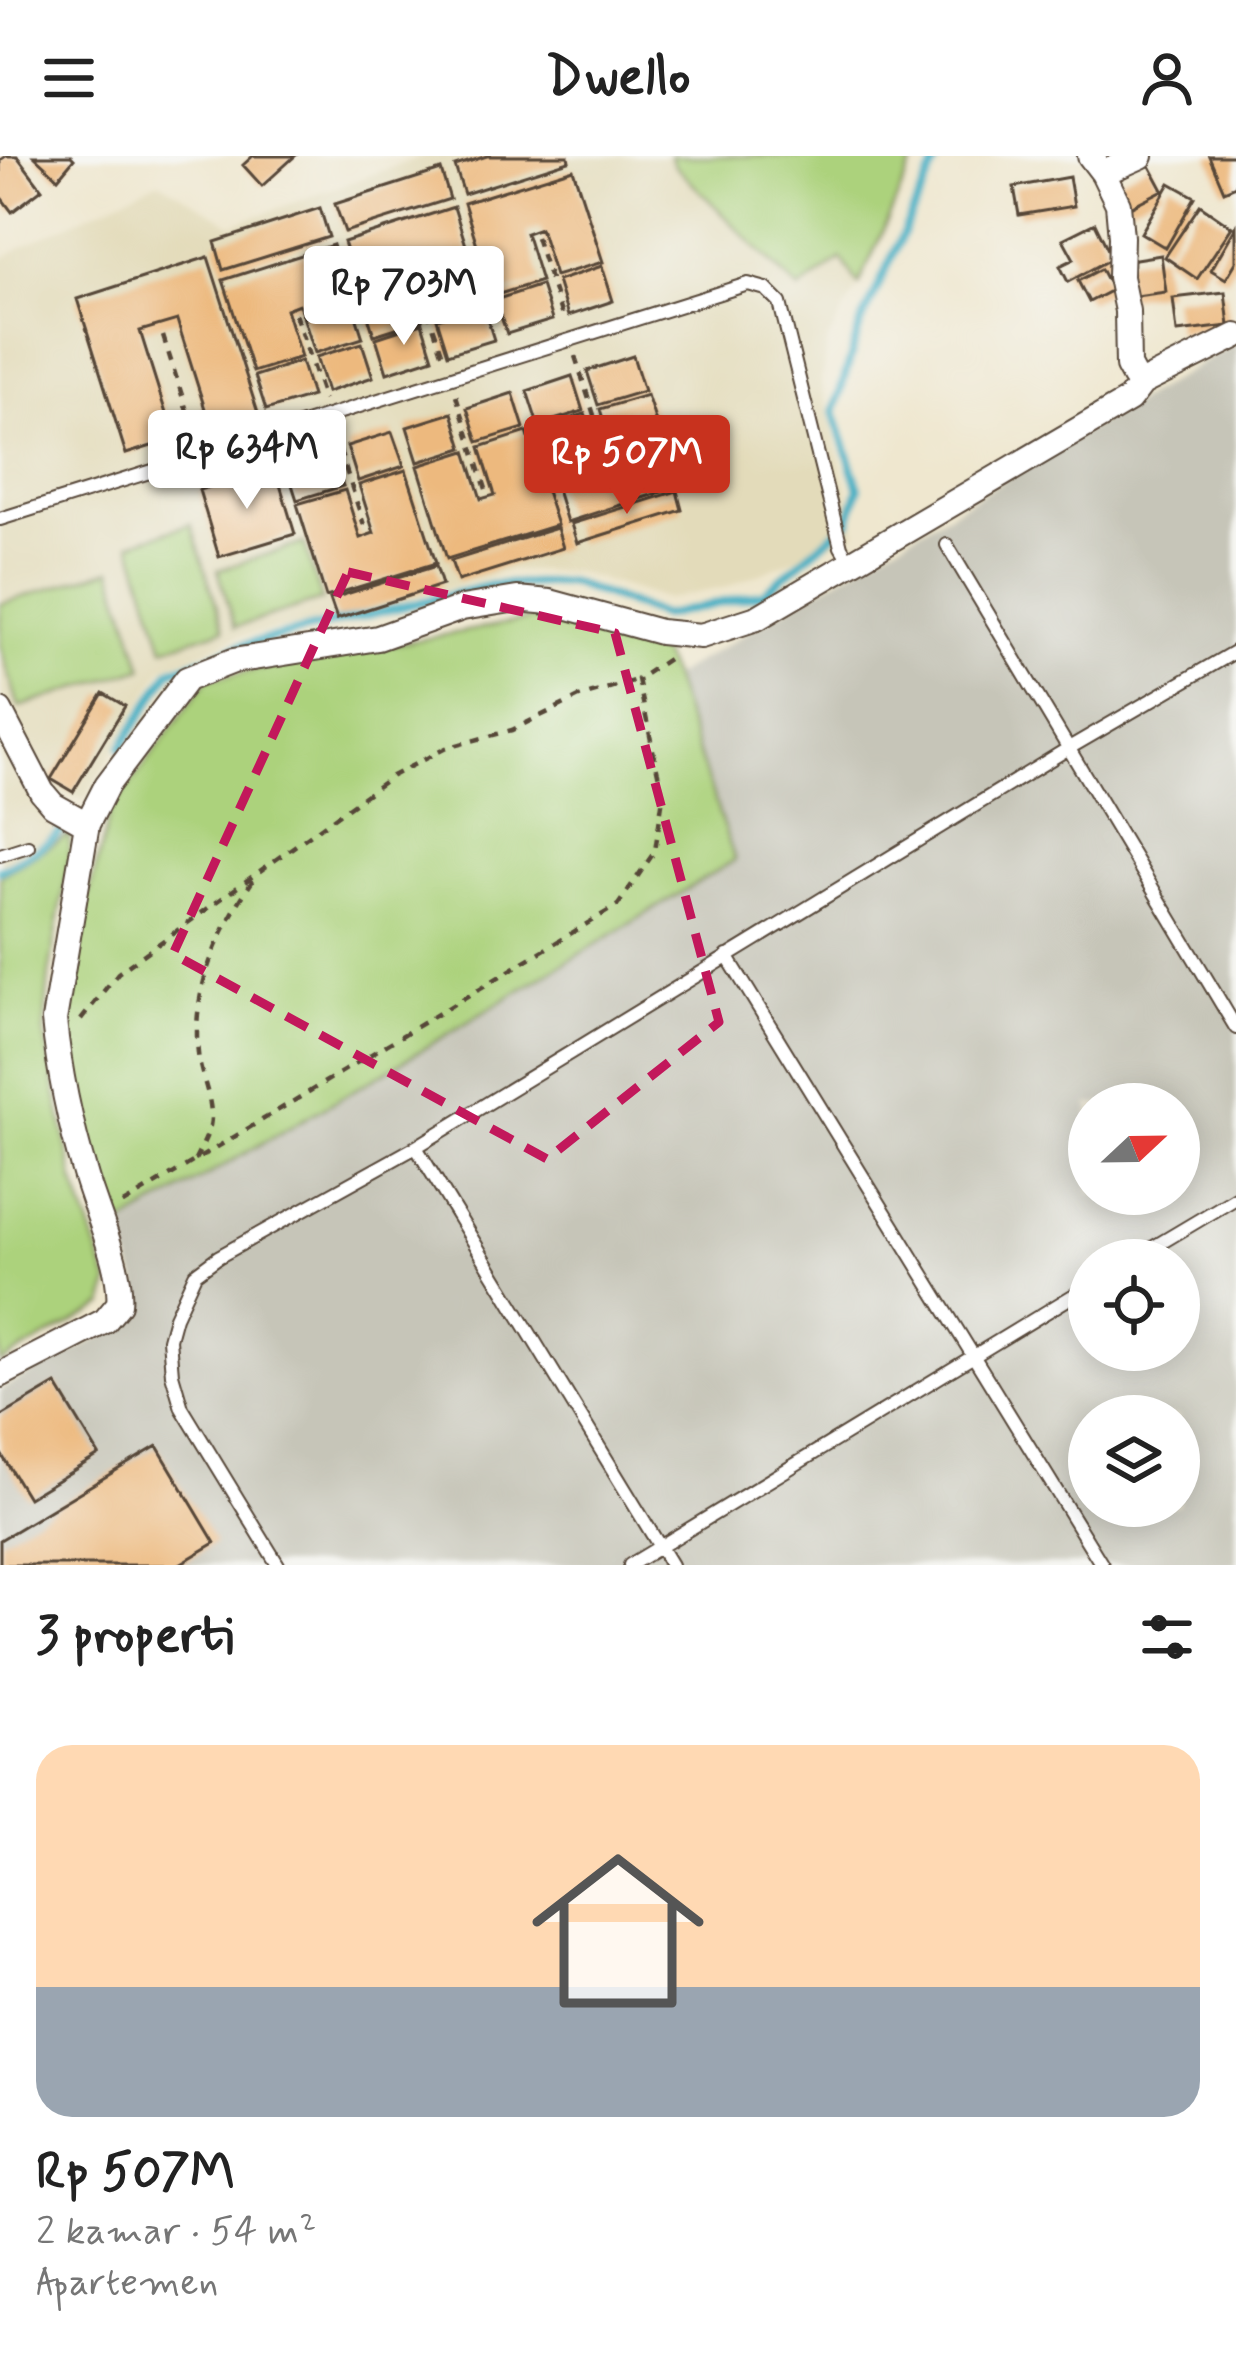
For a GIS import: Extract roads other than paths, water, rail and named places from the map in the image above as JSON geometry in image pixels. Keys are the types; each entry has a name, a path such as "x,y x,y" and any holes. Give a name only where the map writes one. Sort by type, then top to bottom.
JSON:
{"street":[{"path":"1141,156 1096,165 1118,204 1128,366 1142,383"},
{"path":"0,1375 104,1321 118,1304 118,1281 84,1172 54,1020 77,818 187,680 233,661 378,638 462,608 517,598 550,602 660,632 701,637 757,618 846,555 1129,400 1142,383 1236,336"},
{"path":"0,711 42,792 52,805 77,818"}],"lane":[{"path":"0,520 748,284 766,289 780,303 846,555"},
{"path":"946,544 1236,1028"},
{"path":"278,1565 182,1408 169,1339 195,1274 416,1147 1236,651"},
{"path":"0,855 28,846"},
{"path":"727,956 1102,1565"},
{"path":"416,1147 671,1565"},
{"path":"1167,1239 1236,1198"},
{"path":"630,1565 1068,1298"}],"waterway":[{"path":"121,748 170,671 239,646 492,585 569,582 663,616 764,593 849,521 859,488 834,412 860,326 939,156"},
{"path":"0,870 48,842 72,820"}]}
